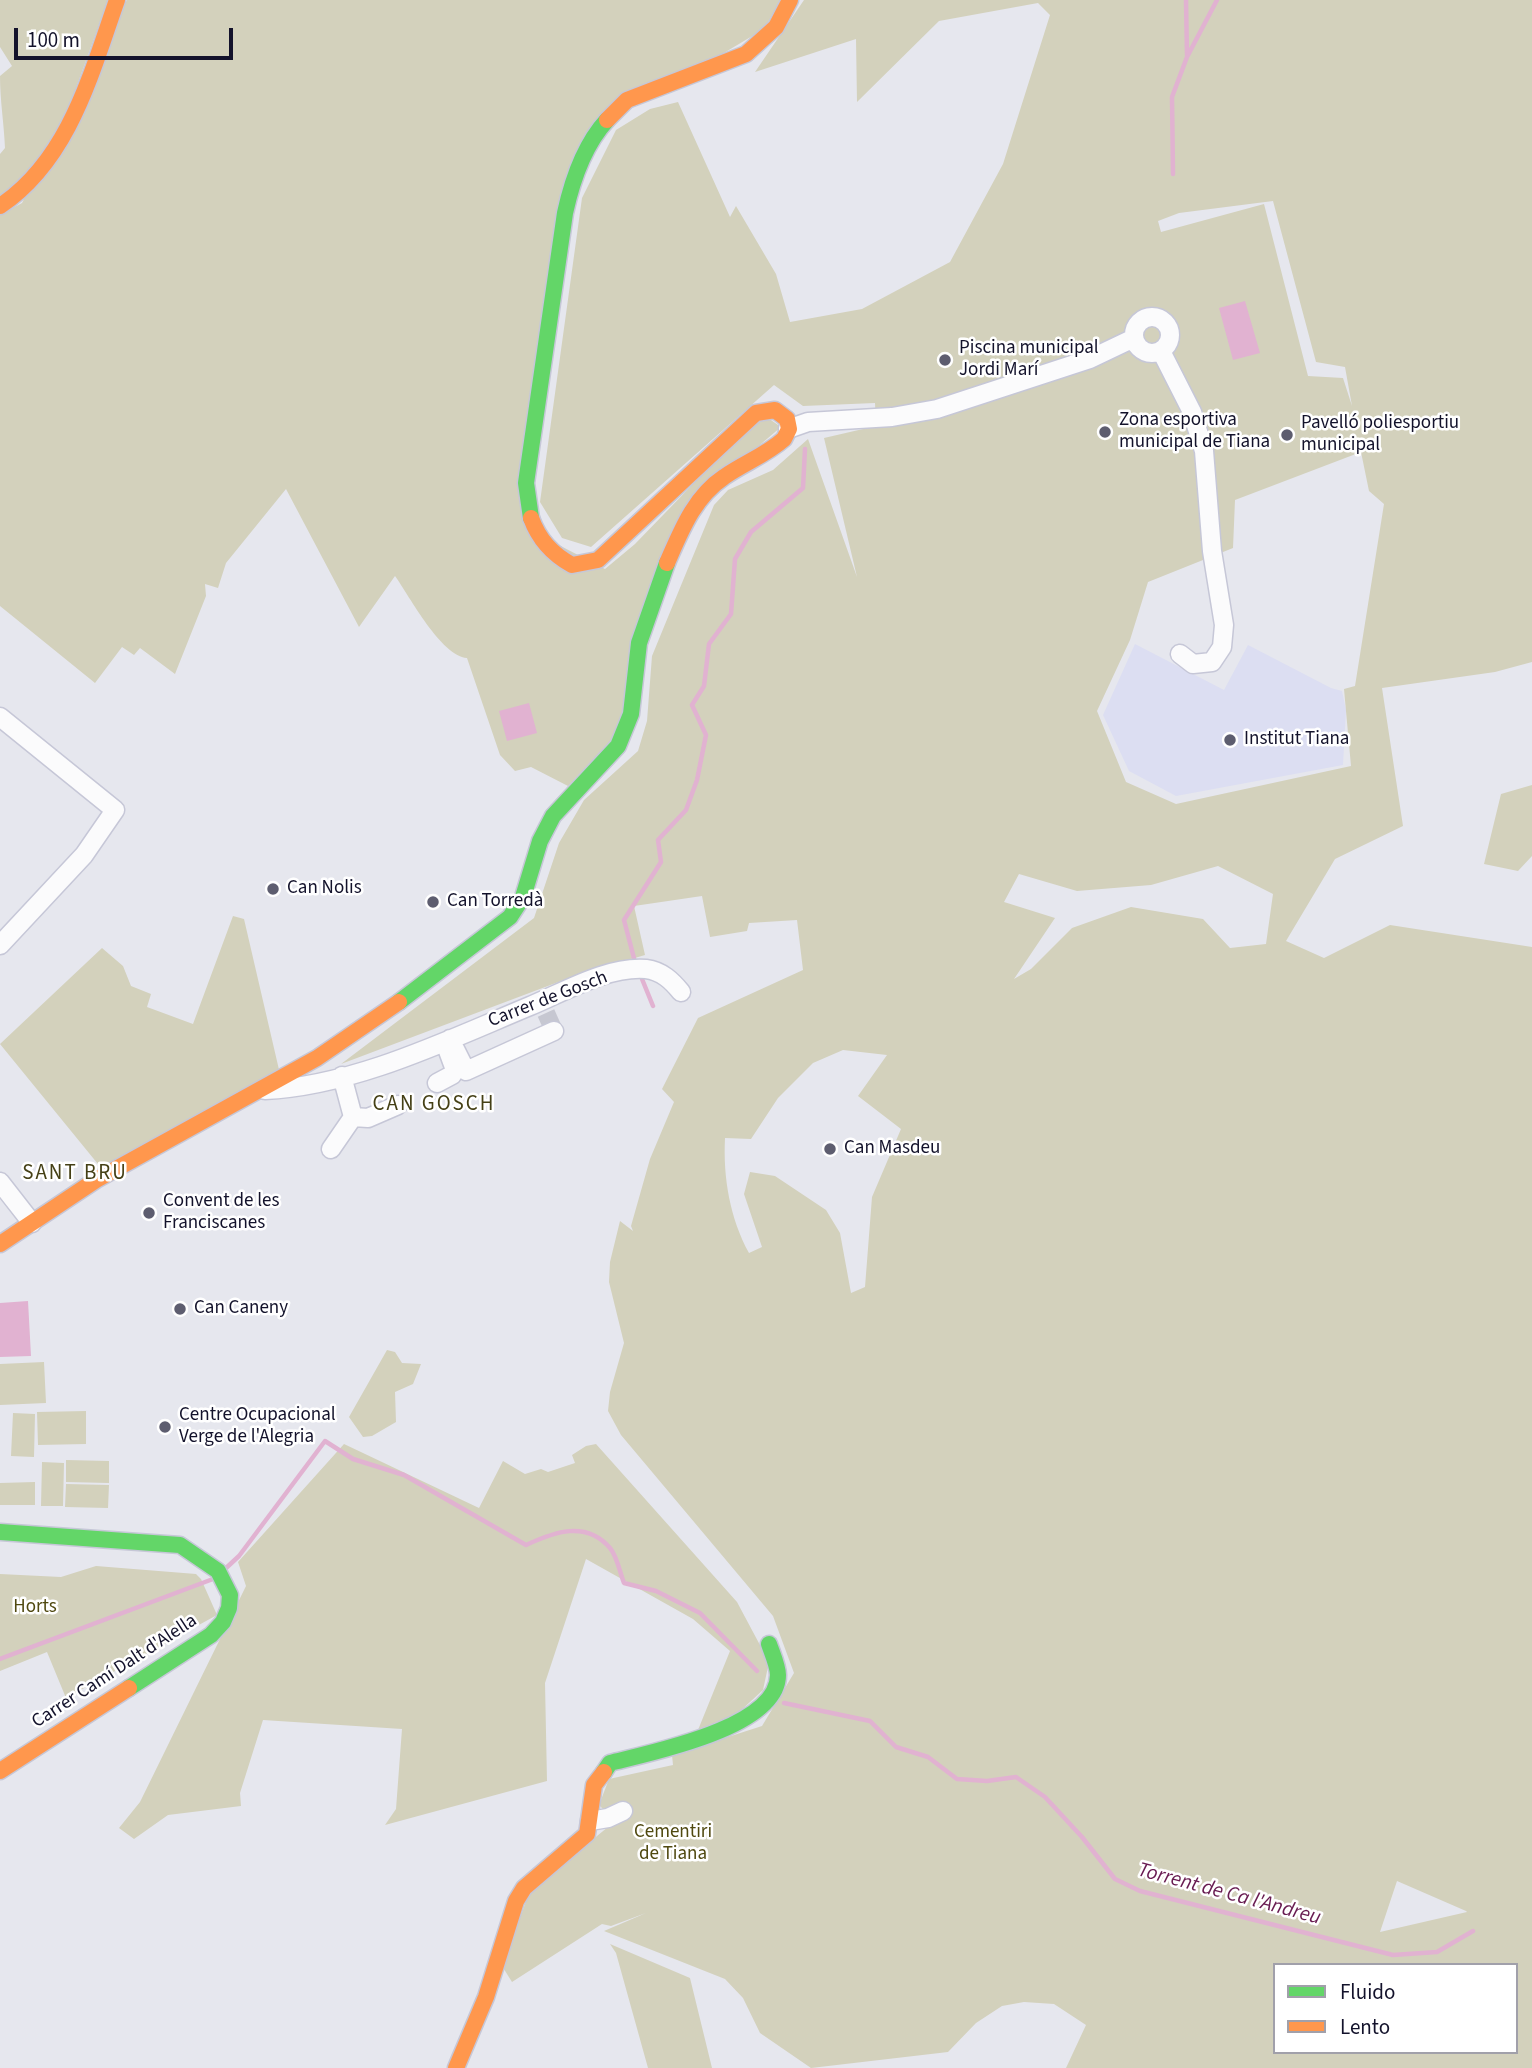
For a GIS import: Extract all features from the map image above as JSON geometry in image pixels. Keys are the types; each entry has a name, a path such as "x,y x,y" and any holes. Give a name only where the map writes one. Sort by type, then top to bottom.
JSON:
{"street":[{"path":"0,205 25,185 55,150 76,111 117,0"},
{"path":"0,1244 96,1180 261,1090 373,1022 517,909 525,897 536,851 552,818 615,749 626,731 633,708 633,672 638,644 689,517 716,483 775,448 784,440 788,429 785,417 775,410 756,413 598,560 586,565 572,565 550,551 533,528 526,483 571,184 584,156 614,111 627,100 746,54 776,27 790,0"},
{"path":"1152,316 1161,319 1170,335 1161,351 1144,352 1134,338 1140,320 1152,316"},
{"path":"788,429 808,422 892,417 937,409 1090,359 1134,338"},
{"path":"1161,351 1192,412 1204,451 1212,551 1224,625 1222,647 1212,662 1193,664 1180,654"},
{"path":"0,717 116,810 84,855 0,945"},
{"name":"Carrer de Gosch","path":"261,1090 285,1089 342,1076 447,1040 605,976 647,969 667,976 681,992"},
{"name":"Carrer de Gosch","path":"447,1040 466,1070 554,1031"},
{"path":"437,1083 452,1075 455,1070 447,1040"},
{"path":"331,1149 353,1117 342,1076"},
{"path":"353,1117 368,1118 398,1105"},
{"path":"0,1182 32,1223"},
{"name":"Carrer Camí Dalt d'Alella","path":"0,1532 163,1541 194,1550 215,1567 227,1585 230,1610 216,1631 0,1771"},
{"path":"456,2068 486,1997 508,1917 516,1899 524,1888 581,1841 590,1821 594,1785 610,1763 696,1741 741,1721 769,1698 778,1676 769,1644"},
{"path":"590,1821 608,1818 623,1811"}],"shaded area":[{"path":"1245,301 1260,353 1233,360 1219,308"},
{"name":"Institut Tiana","path":"1135,644 1224,690 1248,645 1331,688 1342,691 1346,710 1343,765 1176,796 1129,771 1103,715"},
{"path":"529,703 537,733 507,741 499,711"},
{"path":"28,1301 31,1356 0,1357 0,1303"}],"green space":[{"path":"0,0 108,0 68,110 44,156 0,197 0,154 5,148 0,76 12,66 0,47"},
{"path":"127,0 781,0 764,29 585,136 526,528 605,569 635,544 754,421 765,416 781,427 695,500 619,733 568,786 531,767 515,771 500,755 467,658 457,655 437,637 395,576 359,627 286,489 226,563 218,588 205,584 206,596 175,674 140,648 134,655 122,647 95,683 0,606 0,215 22,203"},
{"name":"Cementiri de Tiana","path":"804,0 1532,0 1532,662 1495,672 1382,688 1403,826 1335,859 1286,941 1324,958 1390,925 1532,947 1532,2068 1066,2068 1086,2025 1054,2004 1024,2002 1002,2006 976,2023 948,2052 811,2068 760,2033 743,1998 725,1979 604,1931 646,1913 611,1926 602,1924 512,1982 502,1966 530,1891 625,1813 605,1811 599,1805 609,1779 673,1765 672,1755 762,1726 794,1673 773,1616 621,1435 608,1411 610,1392 624,1343 609,1282 610,1262 620,1221 633,1231 631,1226 650,1159 674,1102 662,1089 698,1018 803,970 797,920 749,923 747,931 710,937 702,896 634,906 645,955 577,975 341,1064 534,918 559,843 584,800 638,751 647,721 652,656 714,505 728,490 773,470 808,439 857,577 824,438 876,426 875,403 803,406 774,385 591,547 562,538 540,502 582,198 616,130 650,109 678,102 730,217 736,206 776,274 790,322 862,309 950,262 1003,164 1050,15 1038,3 939,21 857,102 856,39 755,72","holes":["1273,201 1316,362 1345,367 1352,406 1343,378 1308,376 1264,204 1161,232 1158,221 1179,213","1361,452 1369,491 1384,504 1355,686 1344,689 1351,766 1176,804 1126,782 1097,711 1130,640 1148,582 1233,548 1235,500","1218,866 1273,894 1266,944 1230,948 1203,919 1131,907 1072,928 1031,969 1014,979 1055,918 1004,902 1019,874 1077,891 1151,885","843,1050 887,1055 858,1096 901,1129 872,1197 865,1287 851,1293 840,1233 826,1210 775,1176 750,1172 744,1194 762,1247 749,1253 733,1212 725,1168 725,1138 751,1139 778,1098 813,1063","1397,1881 1467,1912 1380,1932"]},
{"path":"1532,785 1532,856 1518,871 1484,864 1501,794"},
{"path":"233,916 244,919 280,1074 102,1169 0,1044 102,948 123,966 131,986 151,994 147,1007 193,1024"},
{"path":"387,1350 395,1352 402,1363 421,1364 413,1384 395,1392 396,1422 372,1436 363,1437 349,1417"},
{"path":"44,1362 46,1403 0,1405 0,1364"},
{"path":"86,1411 86,1444 38,1445 37,1412"},
{"path":"13,1413 35,1414 34,1457 11,1456"},
{"path":"344,1444 479,1508 503,1461 525,1474 541,1469 548,1472 575,1463 572,1455 586,1446 596,1444 737,1602 769,1662 763,1690 737,1714 698,1730 730,1651 693,1619 586,1559 545,1683 547,1781 385,1825 396,1809 402,1729 263,1720 240,1793 241,1806 168,1815 134,1839 119,1828 140,1802 246,1586 238,1562"},
{"path":"66,1460 109,1461 109,1483 66,1482"},
{"path":"42,1462 64,1463 63,1506 41,1506"},
{"path":"35,1482 35,1505 0,1505 0,1483"},
{"path":"66,1484 109,1485 108,1508 65,1507"},
{"name":"Horts","path":"96,1566 196,1574 201,1579 217,1615 66,1698 47,1652 0,1671 0,1574 61,1577"},
{"path":"610,1944 690,1978 712,2068 648,2068 616,1953"}],"waterway":[{"path":"1186,0 1187,55"},
{"path":"1173,174 1172,97 1187,57 1217,0"},
{"path":"635,962 624,920 661,862 658,840 686,810 697,780 706,735 692,705 704,686 709,644 731,614 735,559 751,532 803,488 805,449"},
{"path":"642,979 653,1006"},
{"name":"Torrent de Ca l'Andreu","path":"225,1569 239,1556 325,1441 353,1459 404,1475 526,1545 569,1531 580,1531 601,1539 612,1551 624,1583 656,1591 700,1613 757,1671"},
{"path":"0,1659 213,1579"},
{"name":"Torrent de Ca l'Andreu","path":"784,1703 870,1721 896,1747 928,1757 957,1779 987,1781 1016,1777 1045,1797 1082,1837 1115,1879 1140,1891 1393,1955 1437,1952 1473,1931"}],"tunnel":[{"path":"546,1013 554,1031"}],"traffic: fast":[{"path":"531,518 526,483 565,213 580,164 607,120"},
{"path":"399,1002 510,917 523,897 540,841 553,816 618,746 631,714 639,643 667,563"},
{"path":"0,1532 180,1545 218,1571 230,1595 229,1608 223,1622 211,1635 129,1688"},
{"path":"604,1772 610,1763 709,1735 757,1710 772,1694 778,1675 769,1644"}],"traffic: slow":[{"path":"0,206 24,187 44,165 75,114 117,0"},
{"path":"607,120 627,100 746,54 776,27 790,0"},
{"path":"531,518 542,540 565,561 572,565 598,560 756,413 775,410 787,419 789,429 784,439 724,477 704,494 667,563"},
{"path":"0,1244 96,1180 317,1058 399,1002"},
{"path":"0,1771 129,1688"},
{"path":"456,2068 486,1997 516,1901 524,1888 587,1834 594,1785 604,1772"}],"place":[{"name":"Piscina municipal Jordi Marí","path":"945,360"},
{"name":"Zona esportiva municipal de Tiana","path":"1105,432"},
{"name":"Pavelló poliesportiu municipal","path":"1287,435"},
{"name":"Institut Tiana","path":"1230,740"},
{"name":"Can Nolis","path":"273,889"},
{"name":"Can Torredà","path":"433,902"},
{"name":"Can Masdeu","path":"830,1149"},
{"name":"Convent de les Franciscanes","path":"149,1213"},
{"name":"Can Caneny","path":"180,1309"},
{"name":"Centre Ocupacional Verge de l'Alegria","path":"165,1427"}],"district":[{"name":"CAN GOSCH","path":"434,1105"},
{"name":"SANT BRU","path":"75,1174"}]}
